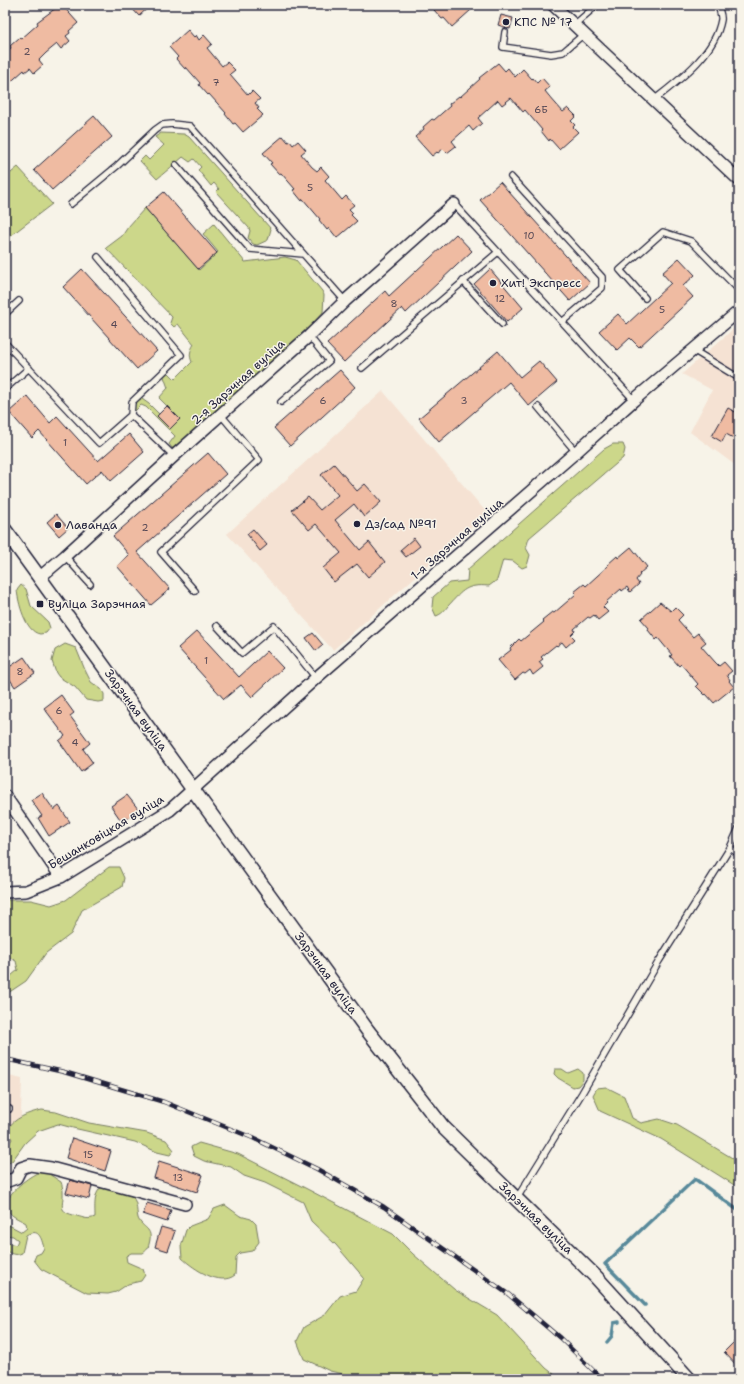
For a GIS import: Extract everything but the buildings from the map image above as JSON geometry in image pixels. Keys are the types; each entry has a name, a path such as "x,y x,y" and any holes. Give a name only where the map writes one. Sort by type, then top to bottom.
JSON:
{"street":[{"path":"557,6 574,25 739,180"},
{"name":"2-я Зарэчная вуліца","path":"39,578 454,204"},
{"name":"1-я Зарэчная вуліца","path":"193,789 316,678 634,400 739,311"},
{"name":"Зарэчная вуліца","path":"5,530 368,1031 433,1115 443,1127 596,1277 690,1379"},
{"name":"Бешанковіцкая вуліца","path":"5,892 26,891 61,877 170,810 193,789"},
{"path":"5,796 61,877"},
{"path":"5,1182 16,1178 21,1168 30,1166 51,1168 185,1204"}],"lane":[{"path":"574,25 597,5"},
{"path":"654,100 678,81 700,60 715,37 721,19 718,5"},
{"path":"505,32 503,47 551,54 563,52 584,34"},
{"path":"71,204 117,166 154,130 162,125 172,124 190,126 345,301"},
{"path":"176,164 250,249 303,254"},
{"path":"511,177 602,277 602,288 562,322"},
{"path":"454,204 634,400"},
{"path":"645,298 620,270 663,232 691,241 739,290"},
{"path":"362,368 498,252"},
{"path":"5,343 99,443 131,415 132,402 181,355 98,257"},
{"path":"463,281 502,324"},
{"path":"5,314 19,301"},
{"path":"281,402 329,362 309,336"},
{"path":"693,350 739,378"},
{"path":"5,389 29,368"},
{"path":"538,407 576,452"},
{"path":"131,415 174,456"},
{"path":"195,591 161,552 259,460 221,415"},
{"path":"65,556 90,584"},
{"path":"218,626 242,653 274,626 316,678"},
{"path":"516,1199 582,1092 659,961 730,848 739,828"},
{"path":"730,848 739,854"}],"shaded area":[{"path":"739,324 739,468 690,432 712,390 682,374"},
{"name":"Дз/сад №91","path":"383,391 487,513 333,650 227,534"},
{"path":"5,1075 22,1079 20,1145 5,1148"}],"green space":[{"path":"161,133 184,134 189,137 271,229 268,240 257,245 253,244 248,238 250,231 249,228 216,192 219,189 214,183 211,186 198,170 201,167 194,159 190,162 183,157 157,179 140,161 145,156 149,160 164,145 155,137"},
{"path":"18,167 52,204 5,240 5,178"},
{"path":"145,208 199,270 218,252 203,234 214,224 245,262 285,257 296,260 324,295 323,312 313,323 230,401 175,449 169,444 175,436 146,407 141,405 133,412 133,406 138,400 142,399 159,414 157,416 170,429 180,419 159,398 168,388 163,374 168,372 175,379 192,362 190,353 194,344 178,324 174,327 170,323 172,317 106,248 122,236"},
{"path":"613,444 623,444 625,449 623,458 529,538 526,548 530,555 527,566 522,568 513,561 503,560 497,580 489,586 475,586 466,589 443,612 436,616 432,607 433,597 449,583 467,581 468,569 604,449"},
{"path":"21,585 26,589 31,606 48,622 50,628 46,633 40,634 35,632 26,622 17,590"},
{"path":"65,644 76,648 91,682 101,689 104,694 104,701 98,702 86,700 75,687 59,677 56,673 52,661 55,650"},
{"path":"109,867 119,867 124,878 122,887 82,910 71,934 46,953 26,981 5,995 5,981 18,970 16,961 5,955 5,900 31,900 51,905 66,900"},
{"path":"555,1069 562,1069 568,1073 578,1069 583,1073 583,1080 578,1086 573,1087 554,1074"},
{"path":"606,1087 624,1096 632,1118 641,1123 659,1119 677,1125 739,1162 739,1188 661,1139 600,1111 593,1095 597,1088"},
{"path":"42,1110 56,1112 89,1123 147,1133 166,1140 174,1150 170,1155 157,1152 135,1142 58,1124 38,1131 25,1143 12,1161 5,1165 5,1151 12,1139 6,1130 13,1122 22,1117"},
{"path":"199,1143 238,1154 393,1234 413,1254 455,1290 497,1315 546,1368 560,1379 365,1379 330,1371 304,1359 297,1341 304,1327 325,1315 340,1296 356,1291 364,1278 336,1245 311,1221 303,1202 265,1183 244,1176 231,1167 204,1161 194,1156 191,1147"},
{"path":"40,1172 46,1172 61,1182 63,1190 62,1208 66,1212 88,1219 95,1217 96,1195 100,1188 104,1185 118,1189 133,1197 136,1202 138,1218 150,1234 149,1246 143,1253 131,1253 126,1256 127,1262 143,1269 145,1275 141,1281 128,1284 116,1292 108,1294 87,1293 41,1269 34,1260 36,1255 41,1253 44,1248 37,1233 30,1233 26,1235 22,1253 13,1254 5,1250 5,1242 16,1245 18,1240 13,1236 5,1235 5,1223 22,1232 27,1228 26,1223 10,1213 8,1206 9,1198 14,1190 23,1182"},
{"path":"225,1205 240,1216 251,1219 256,1224 259,1242 252,1251 240,1253 236,1257 235,1275 222,1279 207,1275 182,1258 181,1246 186,1230 190,1226 208,1219 214,1209"}],"waterway":[{"path":"645,1305 605,1264 695,1179 739,1211"},
{"path":"607,1342 612,1336 614,1323 619,1322"}],"railway":[{"path":"5,1059 64,1072 164,1102 253,1138 317,1169 384,1207 508,1294 560,1338 602,1379"}],"place":[{"name":"КПС № 17","path":"506,22"},
{"name":"Хит! Экспресс","path":"493,283"},
{"name":"Дз/сад №91","path":"357,524"},
{"name":"Лаванда","path":"58,525"},
{"name":"Вуліца Зарэчная","path":"40,604"}]}
